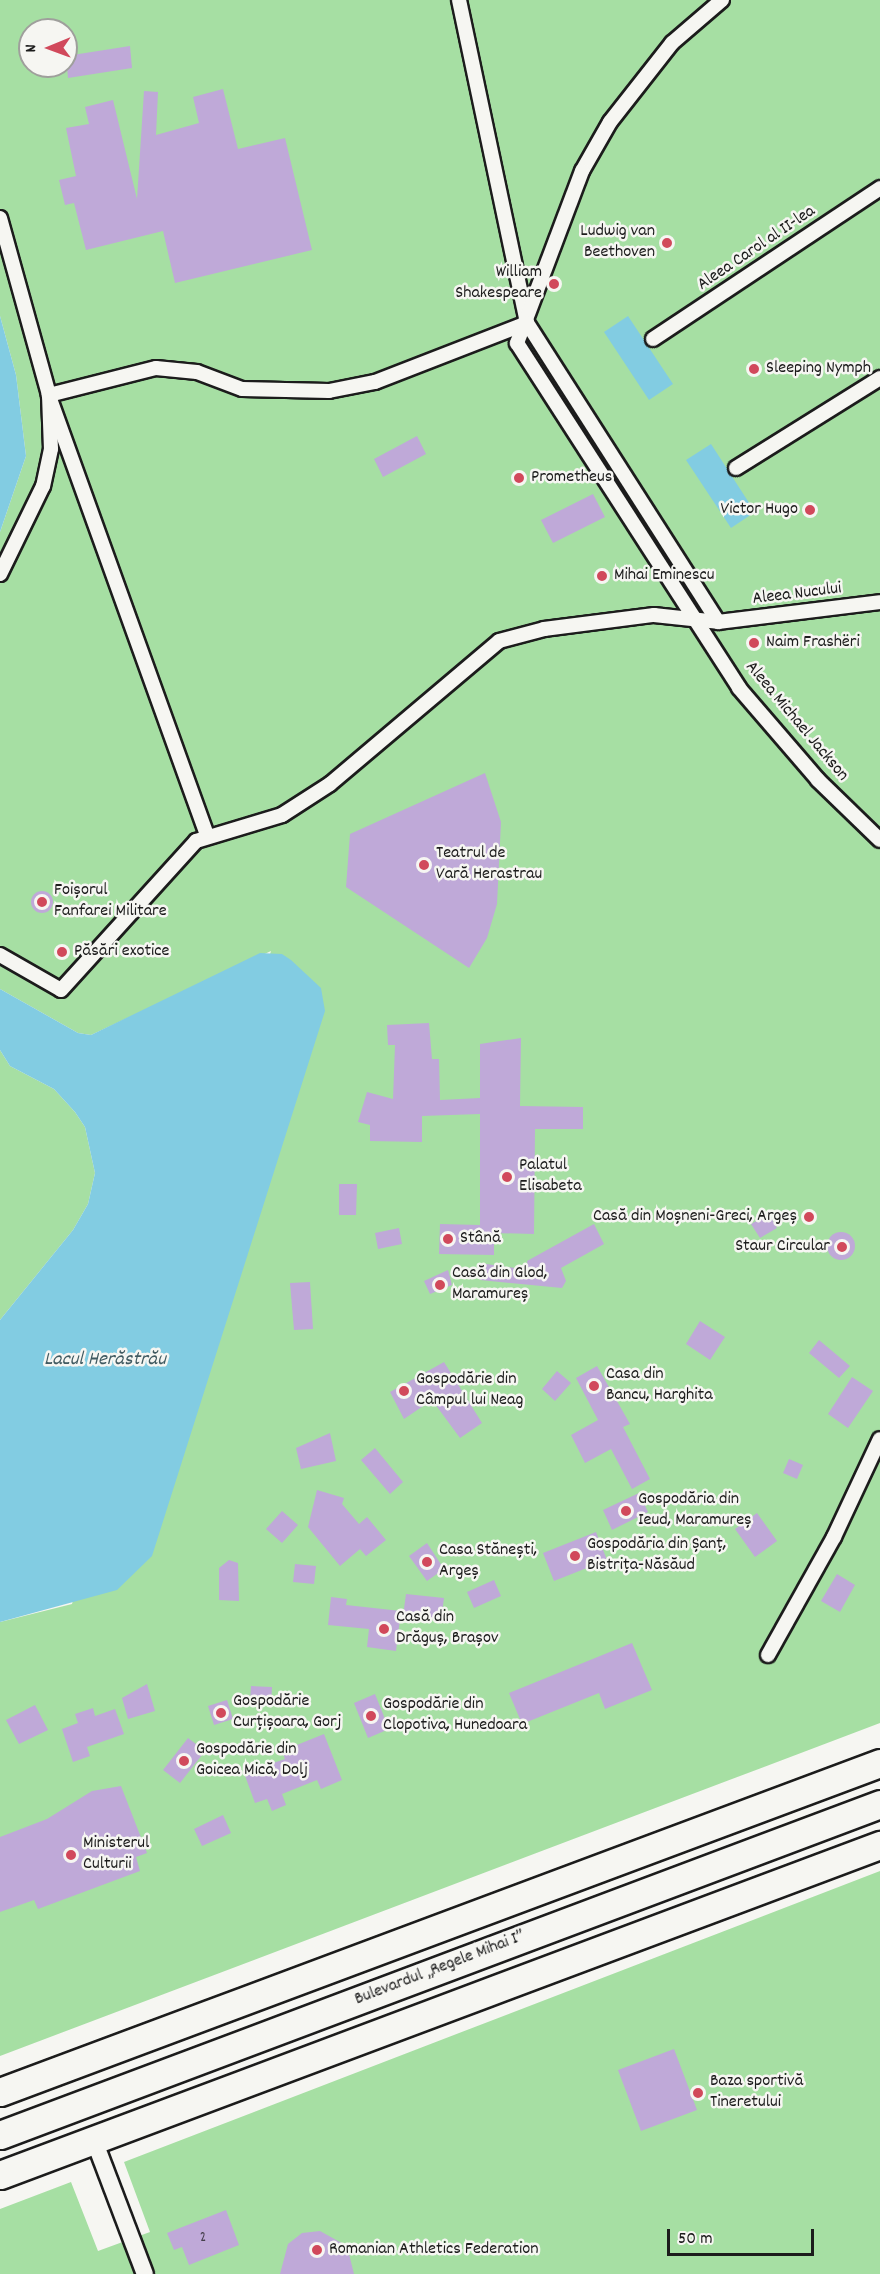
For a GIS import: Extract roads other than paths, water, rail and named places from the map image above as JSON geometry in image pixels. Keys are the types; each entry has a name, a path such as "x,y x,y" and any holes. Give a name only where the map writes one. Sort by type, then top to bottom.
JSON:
{"main road":[{"path":"0,2092 880,1763"},
{"name":"Bulevardul „Regele Mihai I”","path":"0,2135 880,1804"},
{"name":"Bulevardul „Regele Mihai I”","path":"0,2175 880,1845"}],"street":[{"path":"459,0 527,323 718,622"},
{"path":"527,323 532,295 582,171 610,122 672,43 722,0"},
{"name":"Aleea Carol al II-lea","path":"653,339 880,188"},
{"path":"0,218 49,395 207,835 188,847 61,990 0,955"},
{"path":"49,395 156,368 197,372 242,389 329,391 375,382 527,323"},
{"name":"Aleea Michael Jackson","path":"527,323 517,343 739,688 818,780 880,840"},
{"path":"736,468 880,378"},
{"path":"0,574 49,465 49,395"},
{"name":"Aleea Nucului","path":"207,835 282,814 347,773 499,641 544,629 654,615 718,622 880,602"},
{"path":"768,1655 834,1537 880,1439"},
{"path":"94,2140 145,2274"}],"water":[{"path":"0,316 16,375 26,456 0,532"},
{"path":"628,316 673,384 649,400 604,332"},
{"path":"711,444 755,512 731,528 686,460"},
{"name":"Lacul Herăstrău","path":"260,953 282,954 291,960 321,988 325,1011 152,1556 117,1590 0,1622 0,1320 73,1230 88,1204 95,1173 85,1127 75,1112 54,1089 10,1066 0,1050 0,989 78,1033 91,1035"}],"place":[{"name":"Ludwig van Beethoven","path":"667,243"},
{"name":"William Shakespeare","path":"554,284"},
{"name":"Sleeping Nymph","path":"754,369"},
{"name":"Prometheus","path":"519,478"},
{"name":"Victor Hugo","path":"810,510"},
{"name":"Mihai Eminescu","path":"602,576"},
{"name":"Naim Frashëri","path":"754,643"},
{"name":"Teatrul de Vară Herastrau","path":"424,865"},
{"name":"Foișorul Fanfarei Militare","path":"42,902"},
{"name":"Păsări exotice","path":"62,952"},
{"name":"Palatul Elisabeta","path":"507,1177"},
{"name":"Casă din Moșneni-Greci, Argeș","path":"809,1217"},
{"name":"Stână","path":"448,1239"},
{"name":"Staur Circular","path":"842,1247"},
{"name":"Casă din Glod, Maramureș","path":"440,1285"},
{"name":"Casa din Bancu, Harghita","path":"594,1386"},
{"name":"Gospodărie din Câmpul lui Neag","path":"404,1391"},
{"name":"Gospodăria din Ieud, Maramureș","path":"626,1511"},
{"name":"Gospodăria din Șanț, Bistrița-Năsăud","path":"575,1556"},
{"name":"Casa Stănești, Argeș","path":"427,1562"},
{"name":"Casă din Drăguș, Brașov","path":"384,1629"},
{"name":"Gospodărie Curțișoara, Gorj","path":"221,1713"},
{"name":"Gospodărie din Clopotiva, Hunedoara","path":"371,1716"},
{"name":"Gospodărie din Goicea Mică, Dolj","path":"184,1761"},
{"name":"Ministerul Culturii","path":"71,1855"},
{"name":"Baza sportivă Tineretului","path":"698,2093"},
{"name":"Romanian Athletics Federation","path":"317,2250"}]}
